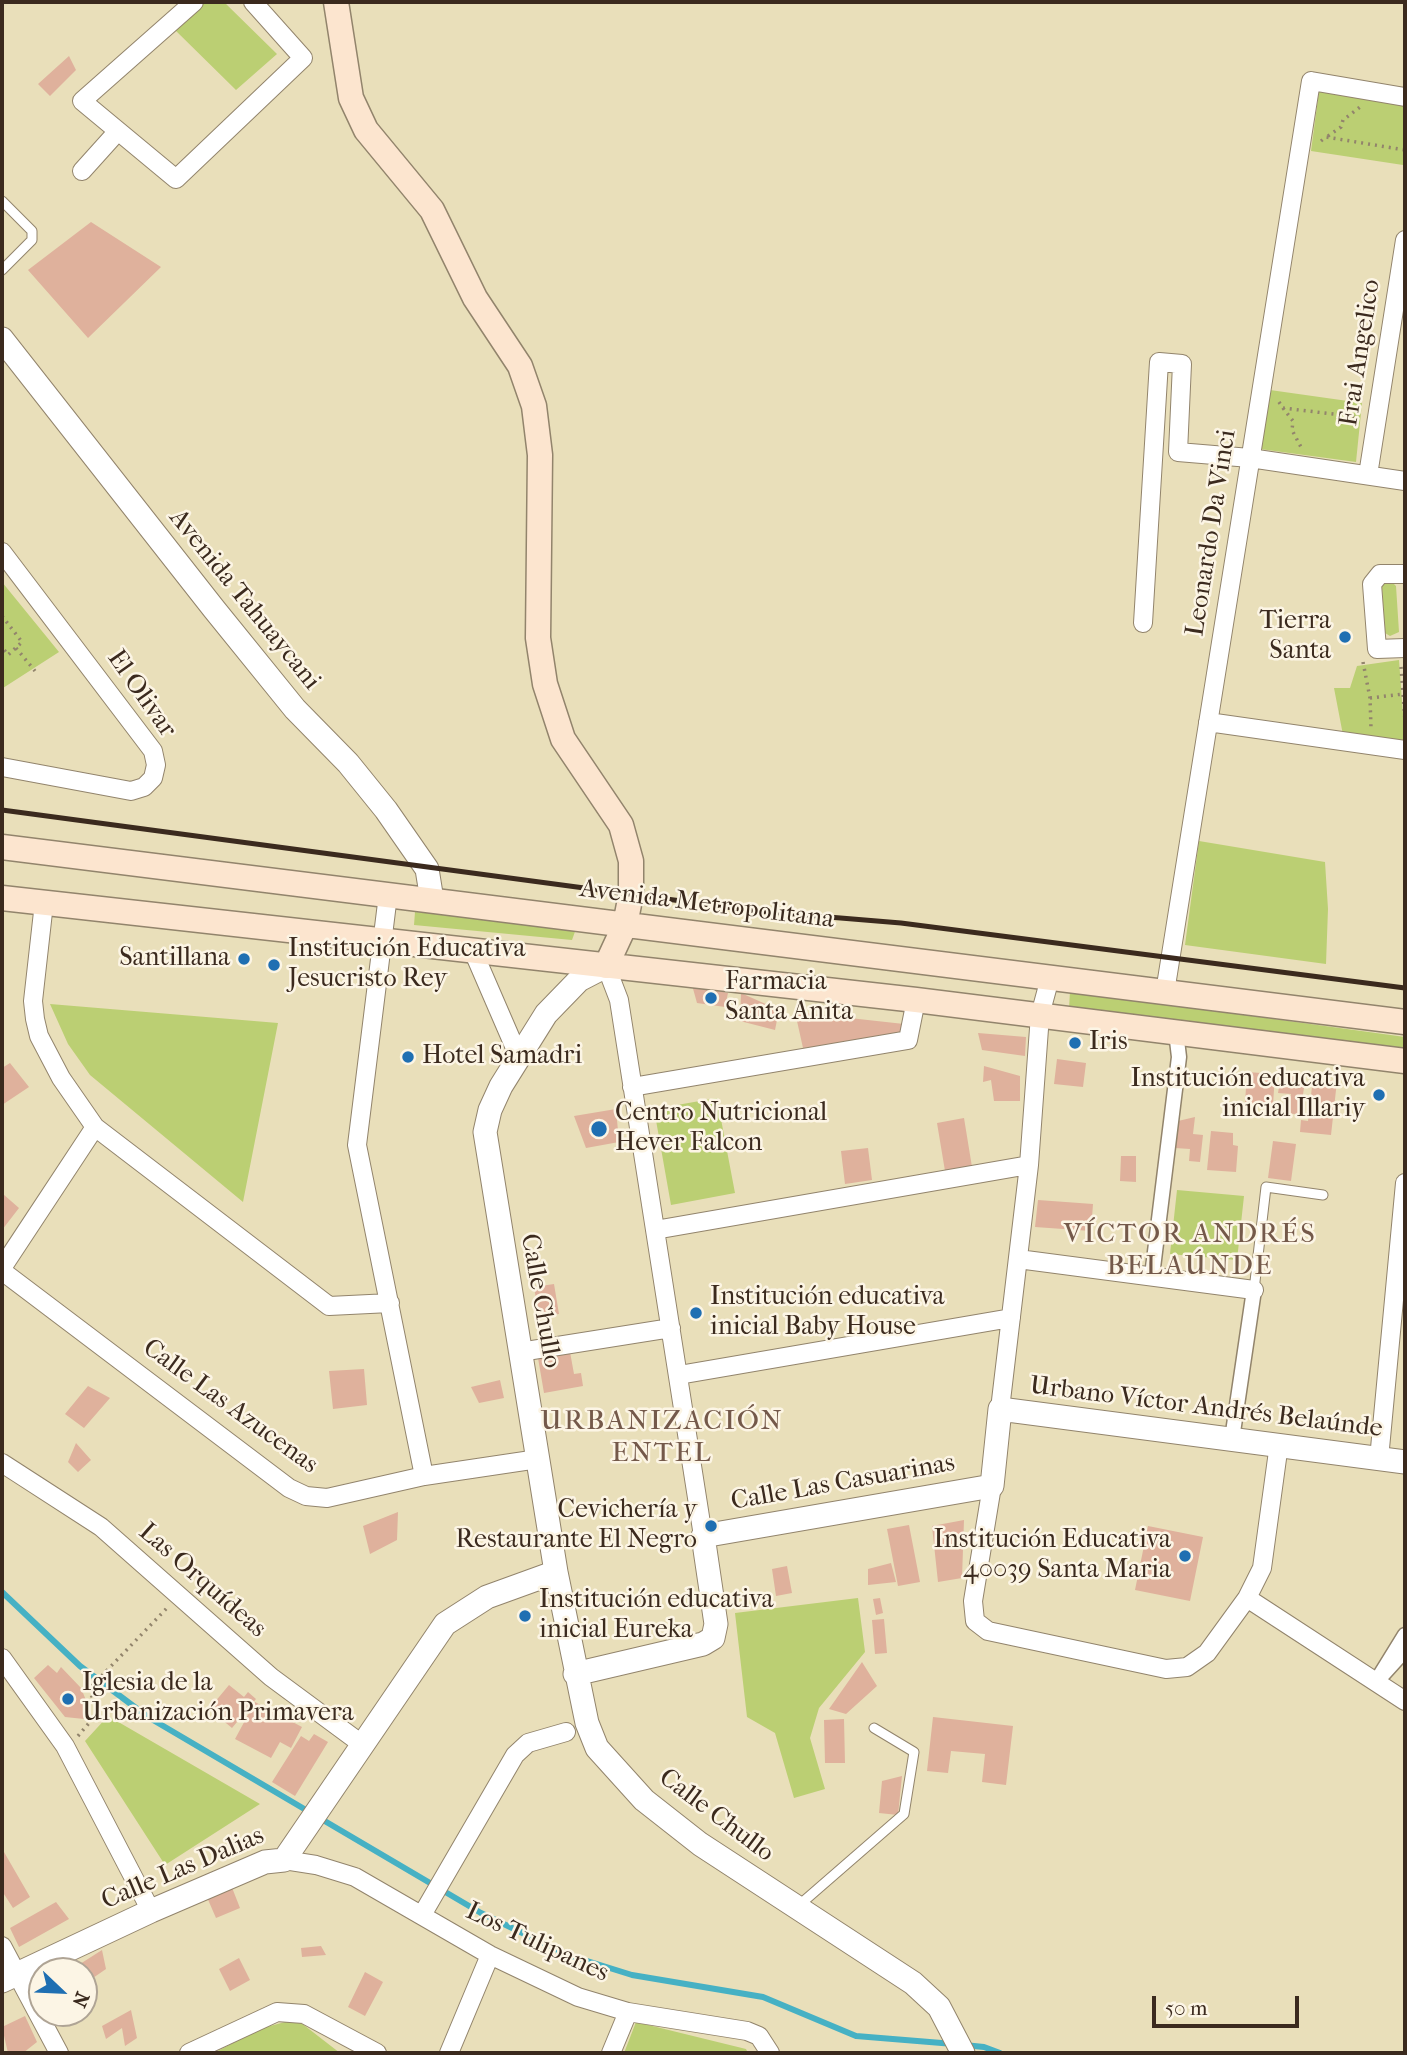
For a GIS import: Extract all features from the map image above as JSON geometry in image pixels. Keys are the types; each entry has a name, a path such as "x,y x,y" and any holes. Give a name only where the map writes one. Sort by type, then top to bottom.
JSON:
{"main road":[{"path":"336,2 351,98 366,131 432,210 475,298 520,366 534,406 540,455 538,638 545,684 563,739 621,824 631,861 631,894 625,925 606,966"},
{"name":"Avenida Metropolitana","path":"2,847 1405,1022"},
{"path":"2,898 916,1000 1405,1061"}],"street":[{"path":"194,2 82,102 176,180 303,58 255,2"},
{"name":"Leonardo Da Vinci","path":"1165,992 1311,82 1405,97"},
{"path":"82,171 118,131"},
{"name":"Frai Angelico","path":"1368,475 1405,240"},
{"name":"Avenida Tahuaycani","path":"2,339 295,709 348,763 386,810 427,869 432,900"},
{"path":"1143,623 1159,362 1182,365 1178,452 1250,458 1405,481"},
{"name":"El Olivar","path":"2,552 153,751 156,765 153,778 144,788 131,791 2,767"},
{"path":"1403,653 1377,649 1372,584 1380,574 1405,574"},
{"path":"1208,722 1405,750"},
{"path":"388,895 357,1144 424,1476"},
{"path":"44,902 33,1001 35,1019 61,1078 95,1127 329,1306 390,1303"},
{"path":"473,951 518,1055"},
{"path":"575,1674 703,1644 713,1638 716,1624 619,1000 606,966"},
{"name":"Calle Chullo","path":"606,966 579,980 546,1014 518,1055 490,1110 485,1132 556,1572 587,1723 597,1748 613,1769 644,1800 700,1844 913,1983 939,2007 953,2029 963,2053"},
{"path":"1050,978 1040,1015 1029,1166 992,1486 973,1601 975,1621 988,1631 1166,1669 1187,1667 1207,1653 1247,1598 1262,1568 1279,1444"},
{"path":"632,1087 908,1040 916,1000"},
{"path":"1152,1276 1179,1057 1176,1032"},
{"path":"2,1270 95,1127"},
{"path":"655,1230 1029,1166"},
{"path":"1379,1458 1405,1183"},
{"path":"1018,1259 1254,1290 1232,1439"},
{"name":"Calle Las Azucenas","path":"2,1270 289,1488 306,1496 327,1498 424,1476 538,1459"},
{"path":"679,1375 1012,1318"},
{"path":"520,1352 671,1328"},
{"name":"Urbano Víctor Andrés Belaúnde","path":"1000,1409 1405,1462"},
{"name":"Las Orquídeas","path":"2,1463 101,1527 271,1677 361,1749"},
{"name":"Calle Las Casuarinas","path":"703,1535 992,1486"},
{"name":"Calle Las Dalias","path":"9,1978 151,1911 265,1862 284,1860 445,1624 487,1597 556,1572"},
{"path":"1247,1598 1405,1701"},
{"path":"1376,1682 1405,1635"},
{"path":"1376,1682 1405,1650"},
{"path":"2,1658 65,1746 151,1911"},
{"path":"422,1915 515,1755 528,1743 566,1732"},
{"name":"Los Tulipanes","path":"284,1860 316,1865 355,1877 490,1955 578,1997 628,2011 747,2031 759,2036 770,2053"},
{"path":"2,1946 9,1978 59,2053"},
{"path":"449,2053 490,1955"},
{"path":"611,2053 628,2011"},
{"path":"189,2053 277,2012 304,2014 377,2053"}],"lane":[{"path":"2,201 32,231 32,240 2,270"},
{"path":"1254,1290 1266,1187 1323,1195"},
{"path":"796,1908 904,1814 914,1752 874,1728"}],"path":[{"path":"1318,142 1341,127 1343,120 1362,105"},
{"path":"1326,137 1405,150"},
{"path":"1276,399 1293,421 1292,430 1302,446 1302,456"},
{"path":"1283,408 1363,418"},
{"path":"2,616 22,642 8,655 2,647"},
{"path":"16,648 35,671"},
{"path":"1403,653 1405,721"},
{"path":"1372,731 1370,698 1363,662 1376,661"},
{"path":"1370,698 1403,694"},
{"path":"65,1746 79,1735 100,1710 88,1690 179,1596"}],"green space":[{"path":"204,2 224,2 277,54 236,90 175,30"},
{"path":"1319,91 1405,105 1403,165 1311,151"},
{"path":"1270,390 1362,403 1356,462 1260,449"},
{"path":"1391,581 1396,586 1399,632 1390,636 1385,633 1382,587 1385,582"},
{"path":"2,582 59,652 3,688 2,686"},
{"path":"1399,660 1405,741 1401,744 1343,735 1334,688 1350,688 1357,666"},
{"path":"1199,841 1325,862 1328,909 1326,964 1185,945"},
{"path":"415,912 577,926 572,940 414,925"},
{"path":"1070,991 1405,1039 1403,1049 1069,1009"},
{"path":"50,1004 278,1023 243,1202 90,1075 68,1044"},
{"path":"717,1098 735,1193 671,1205 654,1109"},
{"path":"1177,1190 1244,1196 1237,1260 1170,1254"},
{"path":"858,1598 865,1652 819,1708 810,1738 825,1789 794,1798 775,1733 747,1717 735,1613"},
{"path":"108,1716 260,1804 165,1865 85,1741"},
{"path":"296,2019 340,2053 214,2053 259,2029"},
{"path":"636,2022 746,2049 748,2053 624,2053"}],"building":[{"path":"69,56 76,70 50,96 38,84"},
{"path":"91,222 161,267 88,338 28,270"},
{"name":"Farmacia Santa Anita","path":"692,985 728,993 725,1007 697,1003"},
{"path":"741,993 779,1010 775,1030 740,1021"},
{"path":"795,1012 904,1024 906,1038 803,1048"},
{"path":"978,1033 1026,1037 1025,1056 982,1050"},
{"path":"1057,1059 1086,1063 1083,1087 1054,1084"},
{"path":"10,1063 29,1087 2,1105 2,1068"},
{"path":"984,1066 1020,1076 1020,1101 994,1101 991,1080 983,1082"},
{"path":"1282,1070 1306,1074 1300,1115 1288,1113 1291,1094 1278,1093"},
{"path":"1247,1072 1275,1074 1273,1105 1245,1103"},
{"path":"1313,1078 1337,1081 1331,1135 1300,1132 1301,1120 1308,1121"},
{"name":"Centro Nutricional Hever Falcon","path":"616,1109 619,1142 586,1148 574,1116"},
{"path":"1195,1117 1193,1134 1203,1135 1200,1162 1189,1161 1190,1149 1175,1148 1178,1121"},
{"path":"964,1118 972,1167 945,1171 937,1123"},
{"path":"1211,1131 1233,1133 1233,1145 1238,1146 1236,1172 1207,1170"},
{"path":"1273,1141 1296,1144 1291,1181 1268,1178"},
{"path":"868,1148 872,1180 845,1184 841,1151"},
{"path":"1121,1156 1136,1156 1136,1182 1120,1181"},
{"path":"3,1194 19,1208 2,1230 2,1196"},
{"path":"1038,1200 1093,1204 1091,1231 1035,1227"},
{"path":"554,1284 559,1314 539,1317 534,1287"},
{"path":"570,1352 574,1374 581,1373 583,1386 544,1393 538,1358"},
{"path":"364,1369 367,1405 333,1409 329,1371"},
{"path":"500,1380 504,1398 479,1403 471,1387"},
{"path":"88,1386 110,1398 84,1428 65,1414"},
{"path":"76,1443 91,1460 78,1472 68,1462"},
{"path":"398,1512 397,1540 370,1554 363,1526"},
{"path":"964,1520 962,1578 938,1582 932,1526"},
{"path":"909,1525 920,1582 898,1586 887,1529"},
{"path":"1148,1526 1203,1537 1190,1601 1135,1590"},
{"path":"891,1563 896,1582 868,1585 868,1569"},
{"path":"787,1566 792,1593 776,1596 772,1569"},
{"path":"880,1598 883,1613 876,1615 873,1599"},
{"path":"884,1619 887,1653 875,1654 872,1620"},
{"path":"862,1662 877,1686 846,1714 829,1709"},
{"name":"Iglesia de la Urbanización Primavera","path":"48,1665 57,1673 61,1667 81,1688 90,1710 84,1719 65,1717 34,1678"},
{"path":"229,1685 244,1697 248,1692 256,1699 232,1728 209,1709"},
{"path":"255,1702 302,1727 291,1748 280,1742 271,1758 235,1739"},
{"path":"933,1717 1013,1726 1006,1785 982,1782 985,1754 951,1751 948,1773 927,1771"},
{"path":"844,1719 845,1763 825,1763 824,1720"},
{"path":"314,1734 328,1742 295,1796 272,1782 301,1736 309,1741"},
{"path":"902,1776 898,1815 879,1813 882,1781"},
{"path":"4,1852 30,1897 13,1908 2,1891"},
{"path":"231,1885 240,1908 216,1918 206,1895"},
{"path":"56,1902 69,1919 19,1947 10,1928"},
{"path":"321,1946 326,1955 302,1957 301,1948"},
{"path":"102,1950 106,1969 98,1974 98,1957 91,1957"},
{"path":"239,1958 250,1980 230,1991 219,1969"},
{"path":"365,1972 383,1982 365,2016 348,2007"},
{"path":"131,2010 137,2038 125,2046 122,2028 106,2039 102,2026"},
{"path":"25,2016 37,2042 23,2053 8,2053 2,2027"}],"waterway":[{"path":"2,1592 80,1666 148,1717 481,1913 568,1955 632,1975 763,1997 856,2036 954,2044"},
{"path":"964,2045 984,2047 1000,2053"}],"railway":[{"path":"2,810 756,911 901,923 1405,988"}],"place":[{"name":"Tierra Santa","path":"1345,637"},
{"name":"Santillana","path":"244,959"},
{"name":"Institución Educativa Jesucristo Rey","path":"274,965"},
{"name":"Farmacia Santa Anita","path":"711,998"},
{"name":"Iris","path":"1075,1043"},
{"name":"Hotel Samadri","path":"408,1057"},
{"name":"Institución educativa inicial Illariy","path":"1379,1095"},
{"name":"Centro Nutricional Hever Falcon","path":"599,1129"},
{"name":"Institución educativa inicial Baby House","path":"696,1313"},
{"name":"Cevichería y Restaurante El Negro","path":"711,1526"},
{"name":"Institución Educativa 40039 Santa Maria","path":"1185,1556"},
{"name":"Institución educativa inicial Eureka","path":"525,1616"},
{"name":"Iglesia de la Urbanización Primavera","path":"68,1699"}],"district":[{"name":"VÍCTOR ANDRÉS BELAÚNDE","path":"1190,1251"},
{"name":"URBANIZACIÓN ENTEL","path":"662,1438"}]}
